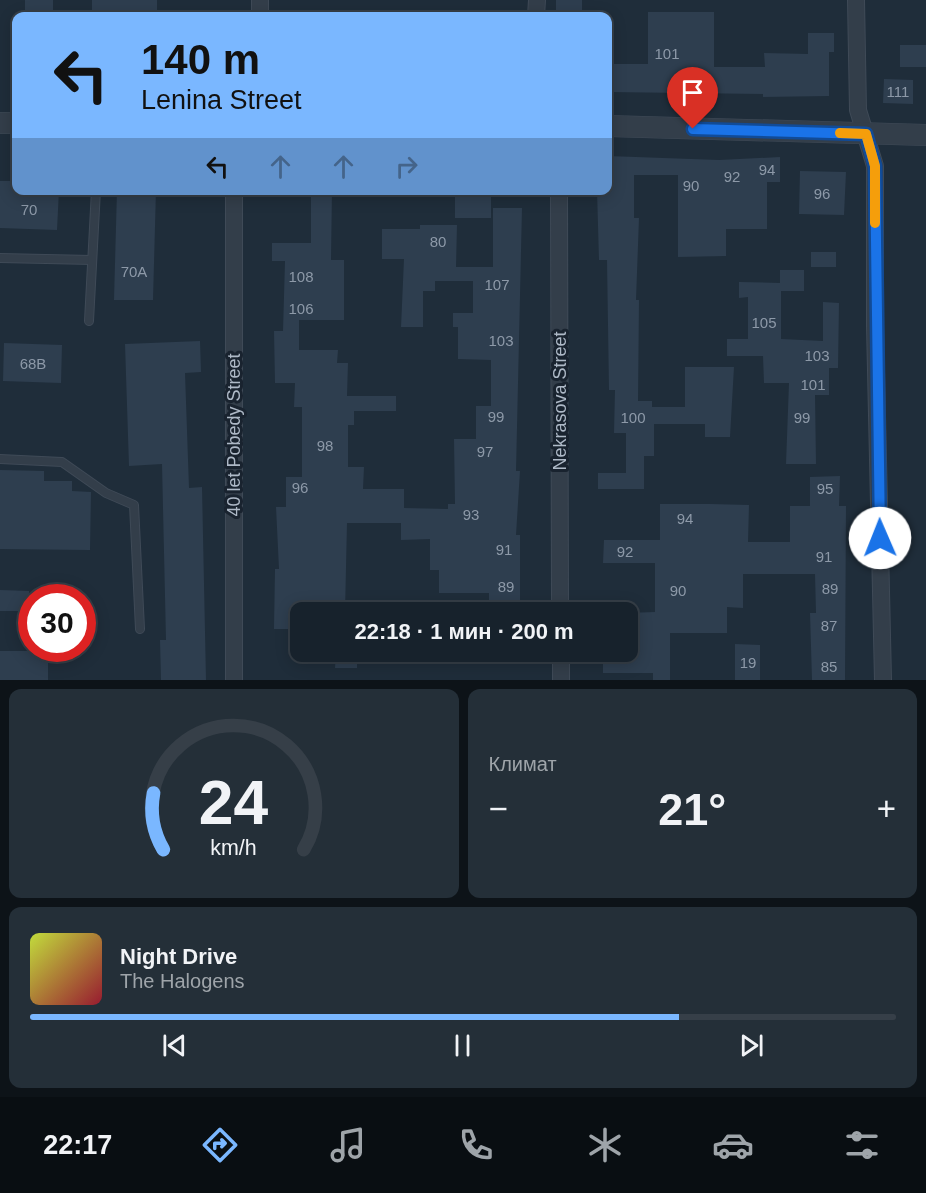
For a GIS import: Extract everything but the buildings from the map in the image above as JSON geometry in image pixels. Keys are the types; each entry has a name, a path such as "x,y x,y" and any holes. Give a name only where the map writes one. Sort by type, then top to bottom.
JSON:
{"street":[{"path":"856,0 858,110 875,166 875,326 883,680"},
{"path":"612,126 926,135"},
{"name":"40 let Pobedy Street","path":"234,195 234,680"},
{"name":"Nekrasova Street","path":"559,195 560,602"},
{"path":"561,662 561,680"}],"lane":[{"path":"89,321 96,195"},
{"path":"0,258 92,260"},
{"path":"0,459 62,462 106,493 134,505 140,629"}],"slow traffic":[{"path":"840,133 866,134 875,166 875,223"}],"route":[{"path":"693,129 866,134 875,166 875,326 880,538"}]}
